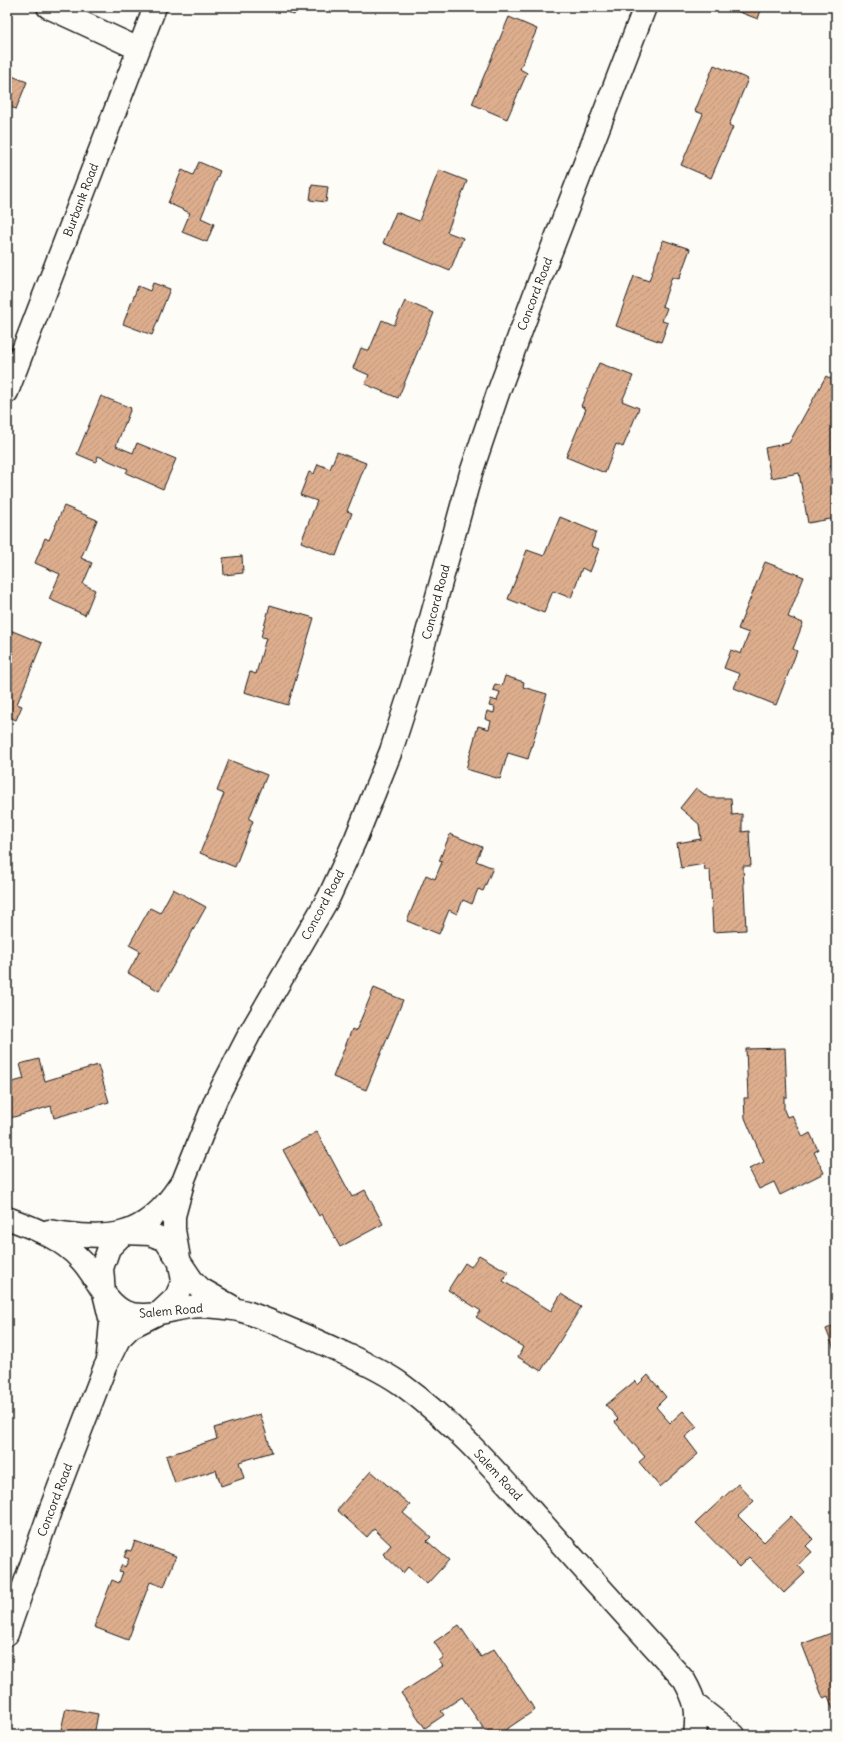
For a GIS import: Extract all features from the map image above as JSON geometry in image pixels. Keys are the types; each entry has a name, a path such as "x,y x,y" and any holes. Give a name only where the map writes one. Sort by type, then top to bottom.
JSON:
{"street":[{"path":"48,7 139,49"},
{"name":"Burbank Road","path":"7,392 155,7"},
{"name":"Concord Road","path":"7,1634 51,1508 105,1368 119,1339 131,1327 159,1313 176,1297 183,1281 174,1230 174,1216 184,1179 216,1099 250,1033 329,897 356,838 391,750 414,680 471,473 496,400 541,277 646,7"},
{"name":"Concord Road","path":"124,1233 142,1224 169,1202 184,1179"},
{"name":"Salem Road","path":"7,1218 37,1229 58,1241 75,1254 115,1306 136,1316 198,1307 245,1312"},
{"name":"Salem Road","path":"37,1229 77,1236 97,1237 124,1233 150,1234 165,1240 180,1260 192,1280 201,1289 224,1303 320,1342 380,1371 400,1383 437,1411 454,1427 518,1496 684,1680 696,1705 698,1717 695,1735"},
{"path":"104,1293 102,1268 109,1248 124,1233"},
{"name":"Concord Road","path":"104,1293 111,1322 110,1346 105,1368"},
{"name":"Salem Road","path":"696,1705 734,1735"}],"building":[{"path":"275,7 297,7 294,15"},
{"path":"726,7 762,7 758,19"},
{"path":"509,17 537,29 520,69 527,73 507,119 472,104"},
{"path":"714,65 748,79 729,125 733,127 711,178 681,165 703,114 695,111"},
{"path":"7,74 27,82 16,109 7,106"},
{"path":"199,162 220,171 201,218 214,224 207,242 182,232 190,213 168,203 182,170 193,175"},
{"path":"439,170 467,181 447,232 463,238 450,271 383,243 396,212 419,221"},
{"path":"312,185 328,187 326,202 310,200"},
{"path":"663,240 690,249 679,279 672,277 662,306 667,308 662,321 668,323 661,342 616,326 634,276 649,281"},
{"path":"153,283 170,289 152,335 123,324 138,286 150,291"},
{"path":"405,301 434,313 398,398 365,384 369,375 353,368 361,348 369,351 382,320 394,325"},
{"path":"599,363 633,376 622,401 639,408 623,447 616,444 605,473 566,457 586,409 581,406"},
{"path":"826,376 836,382 836,457 829,469 836,505 836,518 808,523 799,473 771,478 765,448 789,443"},
{"path":"101,396 131,408 116,446 133,453 137,443 176,459 163,489 126,473 128,469 98,456 96,462 77,454"},
{"path":"337,452 366,463 347,511 352,513 336,556 301,542 317,501 300,495 309,472 314,474 318,464 330,469"},
{"path":"64,506 97,520 81,558 92,563 83,584 95,590 85,615 49,599 60,574 35,563 45,538 49,540"},
{"path":"560,517 596,532 591,546 599,549 590,572 582,568 571,598 553,591 544,613 508,599 527,550 544,556"},
{"path":"242,556 243,573 224,575 223,558"},
{"path":"765,562 804,577 788,617 803,623 793,649 797,651 776,705 734,688 740,674 724,668 731,650 741,654 749,633 738,629"},
{"path":"270,605 314,618 288,705 244,692 250,672 256,674 266,638 261,637"},
{"path":"10,630 42,643 17,704 22,706 16,720 7,716 7,638"},
{"path":"505,676 524,682 523,687 547,694 528,759 508,753 500,779 466,769 478,726 489,729 491,721 485,719 487,711 494,713 495,707 489,706 491,699 497,701 500,692 493,690 495,684 502,686"},
{"path":"229,760 267,775 249,819 253,821 235,867 200,853 224,794 217,791"},
{"path":"696,788 709,798 731,798 732,815 742,814 742,832 749,831 751,866 743,866 746,930 713,932 710,870 705,870 704,864 681,868 677,843 701,839 699,824 680,808"},
{"path":"450,834 482,847 476,861 493,868 483,891 478,889 472,904 463,900 457,914 449,910 439,934 407,921 426,875 435,879 442,862 439,861"},
{"path":"173,889 206,907 159,991 128,973 140,951 129,945 150,908 160,913"},
{"path":"374,988 403,1000 366,1090 333,1077 352,1029 356,1031"},
{"path":"785,1048 787,1097 784,1097 784,1110 787,1117 792,1115 803,1137 810,1133 818,1150 814,1152 824,1173 780,1195 774,1182 759,1189 749,1169 764,1162 745,1118 744,1098 748,1098 746,1049"},
{"path":"39,1059 45,1081 98,1065 109,1102 54,1118 51,1106 7,1119 7,1078 9,1083 24,1079 20,1064"},
{"path":"317,1132 352,1197 365,1190 383,1224 340,1247 322,1214 319,1216 283,1150"},
{"path":"479,1255 508,1272 503,1281 551,1311 561,1294 581,1307 541,1371 518,1357 523,1347 476,1317 481,1311 448,1290 465,1263 471,1267"},
{"path":"836,1325 836,1348 834,1349 826,1329"},
{"path":"648,1375 666,1397 656,1407 670,1423 683,1411 697,1427 685,1437 698,1454 660,1487 639,1462 645,1457 615,1422 618,1419 606,1405 635,1381 638,1385"},
{"path":"260,1414 272,1452 239,1462 244,1478 221,1486 216,1470 175,1483 166,1456 217,1439 214,1428"},
{"path":"371,1471 410,1505 403,1513 431,1537 427,1541 449,1560 427,1584 408,1567 403,1573 383,1554 391,1545 374,1529 367,1537 337,1510"},
{"path":"738,1484 754,1501 738,1516 764,1542 791,1516 813,1539 806,1546 812,1552 798,1565 805,1573 784,1593 749,1557 739,1567 696,1523"},
{"path":"135,1541 176,1556 164,1587 150,1582 128,1640 94,1627 112,1580 119,1583 123,1572 119,1571 122,1565 125,1567 129,1559 124,1557 127,1550 131,1551"},
{"path":"459,1625 481,1657 494,1649 535,1710 498,1735 488,1735 462,1697 441,1711 444,1715 425,1728 401,1693 443,1666 439,1661 444,1657 434,1642"},
{"path":"834,1632 836,1637 836,1717 828,1696 823,1698 802,1644"},
{"path":"66,1708 98,1714 94,1735 56,1735 56,1733 60,1734"}]}
